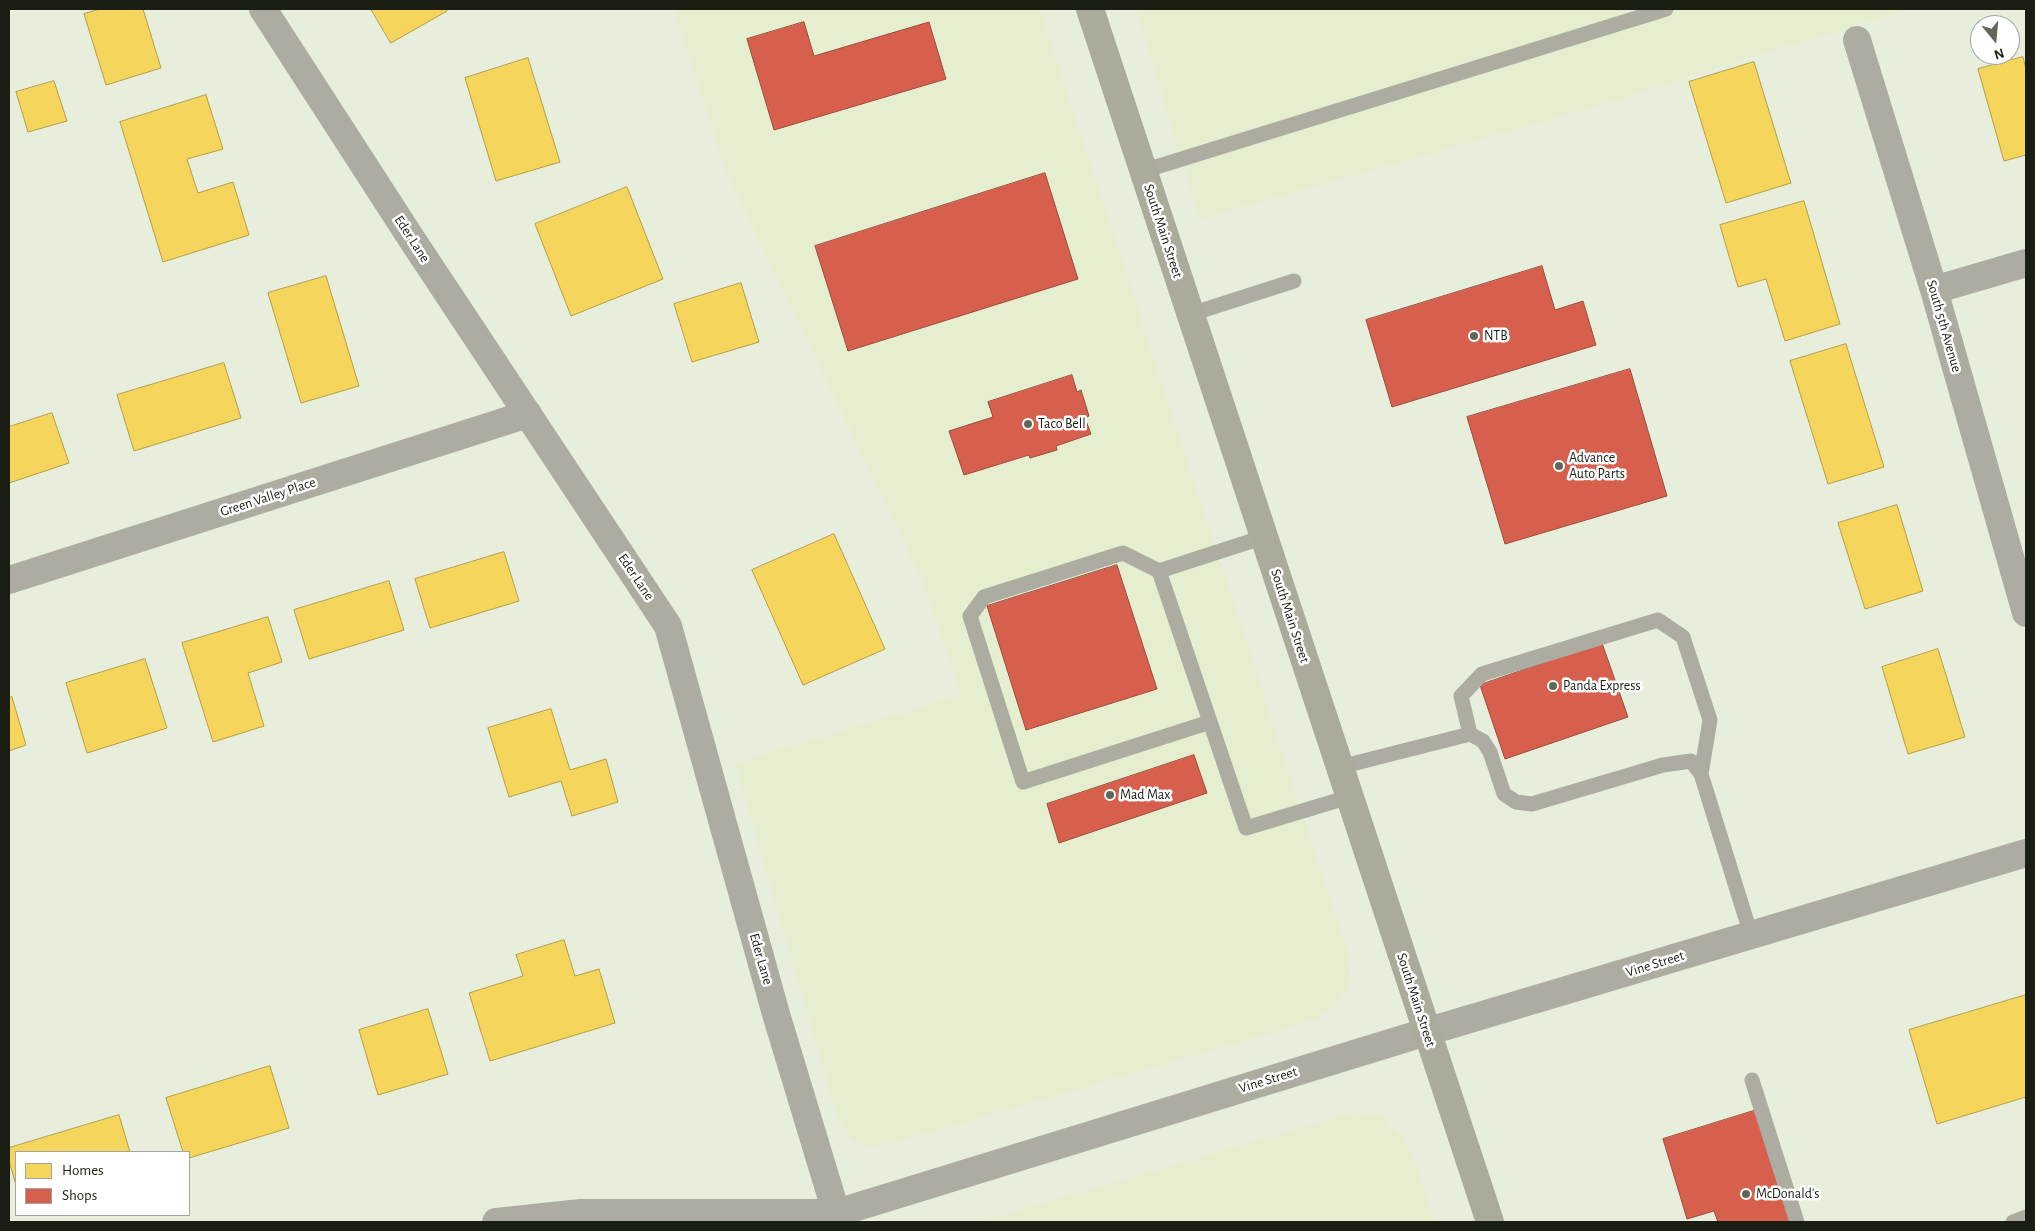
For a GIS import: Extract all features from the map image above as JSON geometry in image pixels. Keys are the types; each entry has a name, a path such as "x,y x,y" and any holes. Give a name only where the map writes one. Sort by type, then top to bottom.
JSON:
{"main road":[{"name":"South Main Street","path":"1090,9 1490,1222"}],"street":[{"name":"Eder Lane","path":"262,9 668,626 776,1014 838,1218"},
{"name":"South 5th Avenue","path":"1857,40 1934,290 2026,613"},
{"path":"1934,290 2026,263"},
{"name":"Green Valley Place","path":"9,580 528,414"},
{"name":"Vine Street","path":"496,1222 581,1213 838,1218 1426,1032 2026,853"}],"lane":[{"path":"1144,171 1666,9"},
{"path":"1190,314 1294,281"},
{"path":"1210,722 1023,782 970,616 984,597 1123,553 1159,571 1264,537"},
{"path":"1159,571 1246,828 1349,797"},
{"path":"1470,734 1461,696 1482,674 1658,620 1683,636 1710,720 1701,774"},
{"path":"1340,767 1470,734 1483,741 1490,752 1504,794 1516,802 1532,804 1663,765 1691,761 1701,774 1751,935"},
{"path":"1752,1080 1797,1222"},
{"path":"2013,1222 2026,1217"}],"shaded area":[{"path":"673,9 1040,9 1348,953 1351,983 1336,1006 1315,1020 897,1142 871,1148 853,1142 837,1116 735,763 962,695 922,580 726,171"},
{"path":"1136,9 1907,9 1595,107 1200,219"},
{"path":"1352,1113 1382,1115 1387,1125 1402,1137 1419,1172 1434,1222 978,1222"}],"building: Homes":[{"path":"100,9 143,9 161,68 106,85 84,14"},
{"path":"371,9 446,9 447,11 391,43"},
{"path":"2023,57 2026,69 2026,155 2004,161 1978,69 1993,65 2020,65 2020,58"},
{"path":"528,58 560,162 496,181 465,78"},
{"path":"1754,62 1791,183 1726,203 1689,82"},
{"path":"54,81 67,121 28,132 16,92"},
{"path":"206,95 223,149 187,159 198,193 233,182 249,235 163,262 120,122"},
{"path":"627,187 663,279 571,316 535,224"},
{"path":"1804,201 1840,324 1785,341 1766,279 1738,287 1720,225"},
{"path":"326,276 359,386 301,403 268,293"},
{"path":"741,283 759,342 692,362 674,304"},
{"path":"1846,344 1884,467 1828,484 1790,361"},
{"path":"224,363 241,418 134,451 117,395"},
{"path":"52,413 69,463 9,483 9,427"},
{"path":"1897,505 1923,591 1865,609 1838,523"},
{"path":"834,534 885,649 803,685 752,570"},
{"path":"504,552 519,601 430,628 415,579"},
{"path":"389,581 404,630 309,659 294,610"},
{"path":"268,617 282,662 248,673 264,726 213,742 182,643"},
{"path":"1938,649 1965,737 1908,754 1882,667"},
{"path":"145,659 167,728 87,753 66,683"},
{"path":"12,697 26,745 9,751 9,698"},
{"path":"551,709 570,770 606,759 618,802 572,816 561,781 509,797 488,728"},
{"path":"564,940 575,976 599,969 615,1023 490,1061 469,993 523,976 516,955"},
{"path":"2026,995 2026,1097 1937,1124 1909,1030"},
{"path":"428,1009 448,1074 378,1095 359,1030"},
{"path":"270,1066 289,1128 190,1158 190,1151 183,1151 166,1098"},
{"path":"119,1115 130,1151 15,1151 15,1182 9,1161 9,1148"}],"building: Shops":[{"path":"804,22 814,56 929,22 946,79 774,130 747,39"},
{"path":"1045,173 1078,279 848,351 815,246"},
{"path":"1542,266 1555,310 1583,301 1596,345 1392,407 1366,320"},
{"path":"1630,369 1667,496 1505,544 1467,417"},
{"name":"Taco Bell","path":"1072,375 1077,392 1081,390 1089,416 1085,418 1091,434 1056,446 1057,450 1030,458 1029,455 964,475 949,431 993,417 988,402"},
{"path":"1117,565 1157,689 1026,730 987,606"},
{"path":"1602,643 1628,717 1505,759 1480,685"},
{"path":"1194,755 1207,793 1059,843 1047,804"},
{"path":"1760,1109 1795,1222 1718,1222 1714,1211 1687,1219 1663,1139"}],"place":[{"name":"NTB","path":"1474,336"},
{"name":"Taco Bell","path":"1028,424"},
{"name":"Advance Auto Parts","path":"1559,466"},
{"name":"Panda Express","path":"1553,686"},
{"name":"Mad Max","path":"1110,795"},
{"name":"McDonald's","path":"1746,1194"}]}
